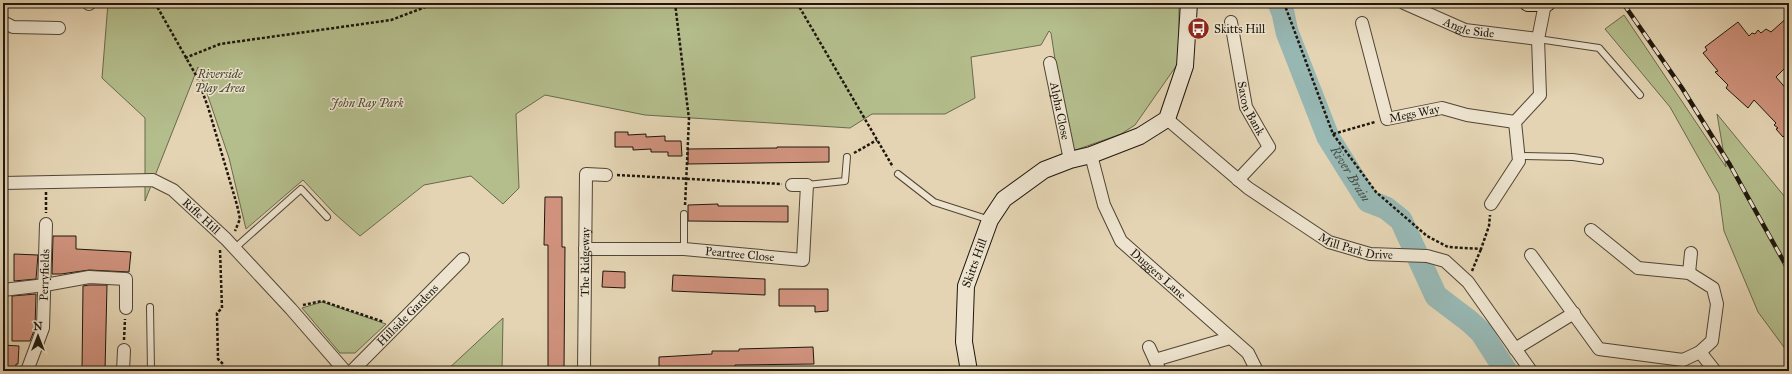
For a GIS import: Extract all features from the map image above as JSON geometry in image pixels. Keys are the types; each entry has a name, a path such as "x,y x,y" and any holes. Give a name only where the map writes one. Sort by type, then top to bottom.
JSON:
{"street":[{"path":"1167,120 1185,66 1189,3"},
{"name":"Angle Side","path":"1404,3 1465,30 1538,39"},
{"path":"1490,204 1519,161 1515,122 1540,95 1538,39 1546,3 1528,3"},
{"path":"3,22 13,27 59,28"},
{"name":"Saxon Bank","path":"1231,22 1246,108 1269,146 1238,180"},
{"name":"Megs Way","path":"1362,23 1387,119 1442,108 1467,115 1515,122"},
{"name":"Alpha Close","path":"1050,63 1070,160"},
{"name":"Skitts Hill","path":"969,371 964,342 966,286 990,220 1004,199 1044,170 1070,160 1091,155 1140,136 1167,120"},
{"name":"Mill Park Drive","path":"1167,120 1238,180 1329,242 1370,254 1427,256 1445,261 1468,282 1531,371"},
{"name":"Duggers Lane","path":"1091,155 1104,205 1121,241 1248,353 1257,371"},
{"name":"The Ridgeway","path":"584,371 586,174 606,175"},
{"name":"Rifle Hill","path":"3,183 153,180 173,190 235,248 345,371"},
{"path":"792,184 808,184"},
{"name":"Peartree Close","path":"585,249 684,249 803,260 808,184"},
{"name":"Perryfields","path":"26,371 36,349 43,328 46,224"},
{"path":"1530,255 1599,349 1683,360 1700,352 1712,341 1717,304 1713,288 1689,273 1638,268 1591,230"},
{"path":"1689,273 1691,253"},
{"name":"Hillside Gardens","path":"352,371 464,259"},
{"path":"3,290 89,278 126,279 126,308"},
{"path":"1515,348 1574,313"},
{"path":"1149,347 1157,366 1230,338"},
{"path":"123,371 124,350"},
{"path":"1700,352 1715,371"}],"lane":[{"path":"1538,39 1599,48 1640,95"},
{"path":"1518,156 1573,158 1600,161"},
{"path":"808,184 845,181 847,157"},
{"path":"898,174 934,202 990,220"},
{"path":"235,248 301,189 327,217"},
{"path":"684,214 684,249"},
{"path":"150,307 151,371"}],"path":[{"path":"155,3 197,77 208,107 238,205 240,219 235,232 223,236 222,308 217,313 218,359 223,364 223,371"},
{"path":"185,58 220,44 391,20 436,3"},
{"path":"675,3 689,119 684,214"},
{"path":"797,3 898,174"},
{"path":"1284,3 1333,134 1376,192 1427,236 1448,247 1481,249"},
{"path":"1333,134 1387,119"},
{"path":"847,157 878,140"},
{"path":"606,175 792,184"},
{"path":"46,182 46,224"},
{"path":"1468,282 1489,226 1490,204"},
{"path":"291,309 322,301 397,327"},
{"path":"124,350 126,308"}],"green space":[{"name":"John Ray Park","path":"108,3 1179,3 1179,62 1135,125 1121,134 1073,151 1063,112 1051,33 1049,31 1041,45 971,57 975,98 945,114 872,114 850,128 645,115 545,95 516,114 519,188 503,204 471,176 424,185 360,236 334,213 303,180 246,229 229,158 198,67 145,201 145,118 102,78"},
{"path":"1624,15 1726,167 1717,114 1789,202 1789,354 1758,312 1724,231 1719,194 1670,107 1605,29"},
{"path":"322,302 386,324 355,353 340,353 302,308"},
{"path":"503,318 502,371 446,371"}],"building":[{"path":"1789,16 1789,64 1776,77 1789,92 1789,131 1783,137 1776,129 1778,128 1774,125 1776,123 1754,100 1748,108 1726,88 1728,85 1715,72 1718,71 1703,53 1707,50 1705,47 1738,22 1749,36 1752,33 1755,34 1758,30 1761,33 1766,29 1771,32"},
{"path":"615,132 628,132 628,135 646,134 646,137 665,136 665,141 681,141 682,156 668,156 668,152 651,152 651,149 633,150 633,147 615,147"},
{"path":"829,147 829,162 688,164 688,149"},
{"path":"545,197 562,197 562,247 565,247 564,371 548,371 548,245 544,245"},
{"path":"718,204 718,206 788,206 788,222 688,221 688,205"},
{"path":"53,236 76,236 76,249 131,252 129,272 89,270 52,274"},
{"path":"14,254 38,255 36,279 14,281"},
{"path":"603,271 625,272 625,288 602,287"},
{"path":"673,275 765,279 765,295 672,291"},
{"path":"107,285 105,371 82,371 83,286"},
{"path":"779,289 828,289 828,311 815,312 815,306 779,306"},
{"path":"36,294 35,328 30,341 12,341 12,296"},
{"path":"3,345 19,346 16,371 3,371"},
{"path":"813,347 814,364 735,365 735,367 709,367 709,370 659,371 659,357 712,354 712,351 739,351 739,349"}],"waterway":[{"name":"River Brain","path":"1279,3 1287,32 1328,137 1368,201 1386,208 1401,220 1436,296 1481,332 1506,371"}],"railway":[{"path":"1623,3 1682,88 1730,165 1789,271"}],"place":[{"name":"Skitts Hill","path":"1199,29"}],"park label":[{"name":"Riverside Play Area","path":"220,81"}]}
